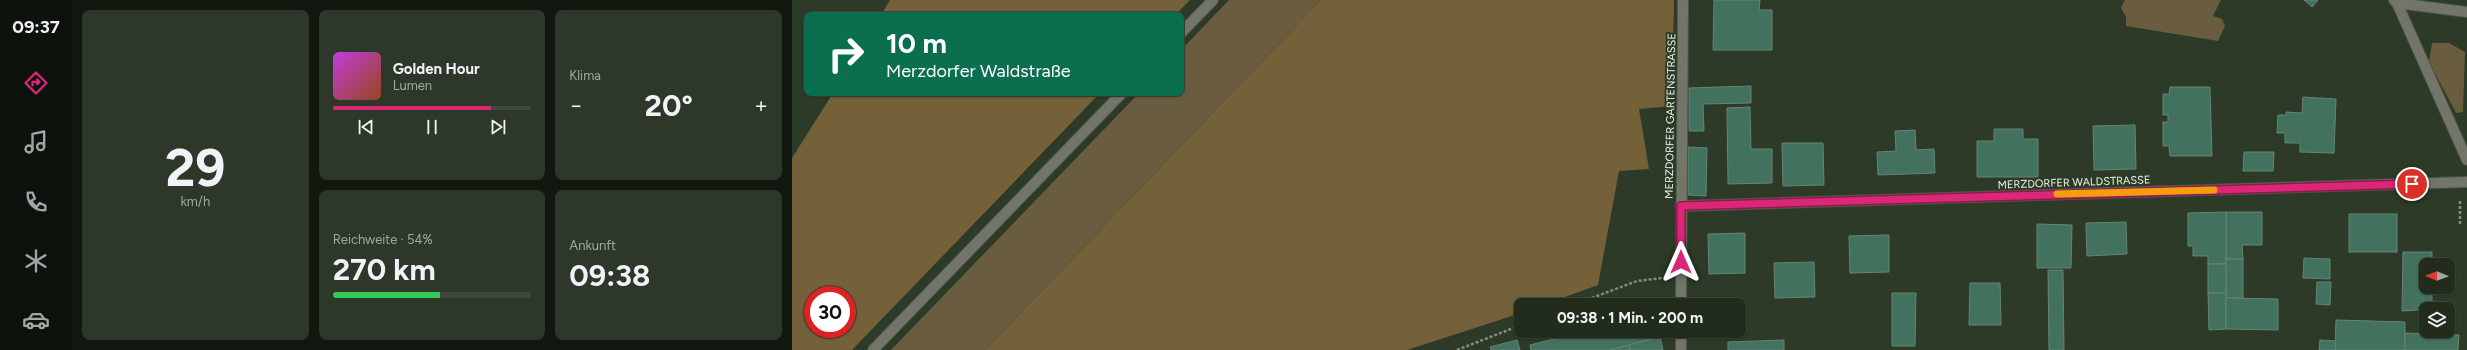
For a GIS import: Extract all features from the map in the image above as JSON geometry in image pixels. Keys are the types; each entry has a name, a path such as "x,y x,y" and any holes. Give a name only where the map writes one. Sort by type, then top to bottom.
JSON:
{"street":[{"path":"1184,30 1213,0"},
{"name":"MERZDORFER GARTENSTRASSE","path":"1681,298 1684,0"},
{"path":"2395,2 2467,12"},
{"path":"2395,2 2467,160"},
{"path":"874,350 1119,96"},
{"name":"MERZDORFER WALDSTRASSE","path":"1681,206 2463,182"},
{"path":"1681,338 1681,350"}],"path":[{"path":"2460,224 2463,182"},
{"path":"1592,298 1637,281 1681,276"},
{"path":"1457,350 1514,328"}],"shaded area":[{"path":"890,0 1190,0 1178,12 883,12"},
{"path":"1229,0 1321,0 985,350 891,350 1136,96 1184,96 1184,47"},
{"path":"1321,0 1674,0 1672,106 1639,109 1649,169 1619,171 1598,285 1562,298 1514,298 1514,315 1407,350 985,350"},
{"path":"2125,0 2221,0 2213,16 2222,19 2225,26 2218,41 2126,26 2126,17 2121,8"},
{"path":"2432,43 2449,43 2465,52 2463,112 2456,113 2429,62"},
{"path":"831,96 1097,96 852,350 792,350 792,158"}],"building":[{"path":"1714,0 1760,0 1759,10 1772,10 1772,50 1713,50"},
{"path":"2304,0 2318,0 2312,7"},
{"path":"1751,86 1751,103 1703,104 1704,131 1689,131 1689,88"},
{"path":"2170,87 2210,87 2212,156 2170,156 2169,146 2163,146 2163,122 2168,122 2168,115 2163,115 2163,94 2169,94"},
{"path":"2303,97 2336,99 2334,153 2300,152 2300,143 2285,143 2285,133 2277,133 2278,115 2286,115 2286,112 2302,113"},
{"path":"1750,107 1751,149 1772,149 1772,183 1728,184 1727,108"},
{"path":"2135,125 2136,169 2094,170 2093,126"},
{"path":"1994,129 2023,129 2023,139 2038,139 2038,177 1977,177 1977,141 1994,141"},
{"path":"1915,130 1916,150 1934,149 1935,173 1878,175 1877,152 1896,151 1895,131"},
{"path":"1782,143 1823,143 1824,185 1783,186"},
{"path":"1688,147 1707,148 1706,196 1688,195"},
{"path":"2244,152 2274,152 2273,171 2243,171"},
{"path":"2226,212 2262,212 2262,245 2242,245 2243,259 2226,259"},
{"path":"2226,212 2226,264 2208,264 2208,256 2193,256 2193,246 2188,246 2188,213"},
{"path":"2349,214 2397,214 2397,252 2349,252"},
{"path":"2126,222 2127,254 2087,256 2086,223"},
{"path":"2037,224 2072,225 2071,268 2037,268"},
{"path":"1745,233 1745,273 1709,274 1708,234"},
{"path":"1889,235 1889,272 1850,273 1849,236"},
{"path":"2403,252 2432,252 2432,258 2419,258 2419,294 2432,294 2432,302 2419,302 2419,310 2402,311"},
{"path":"2304,258 2330,259 2330,279 2303,278"},
{"path":"2226,259 2243,259 2243,298 2226,298"},
{"path":"1814,262 1815,297 1775,298 1774,263"},
{"path":"2208,264 2226,264 2226,293 2208,293"},
{"path":"2048,270 2063,270 2064,350 2049,350"},
{"path":"2317,282 2331,282 2330,305 2316,304"},
{"path":"1970,283 2000,283 2001,325 1969,325"},
{"path":"1892,293 1916,293 1915,346 1892,346"},
{"path":"2208,293 2226,293 2226,329 2209,330"},
{"path":"2226,298 2278,299 2278,330 2226,329"},
{"path":"2336,320 2405,322 2405,350 2335,350"},
{"path":"2405,333 2419,334 2419,338 2455,338 2455,335 2459,335 2458,350 2405,350"},
{"path":"1558,338 1656,338 1610,350 1531,350 1530,345"},
{"path":"1660,338 1663,350 1630,350 1629,345"},
{"path":"1517,340 1520,350 1491,350 1490,347"},
{"path":"1784,340 1784,350 1728,350 1728,342"},
{"path":"2320,340 2336,341 2335,350 2319,350"},
{"path":"1629,345 1630,350 1610,350"}],"slow traffic":[{"path":"2057,194 2214,190"}],"route":[{"path":"1681,262 1681,206 2412,184"}]}
